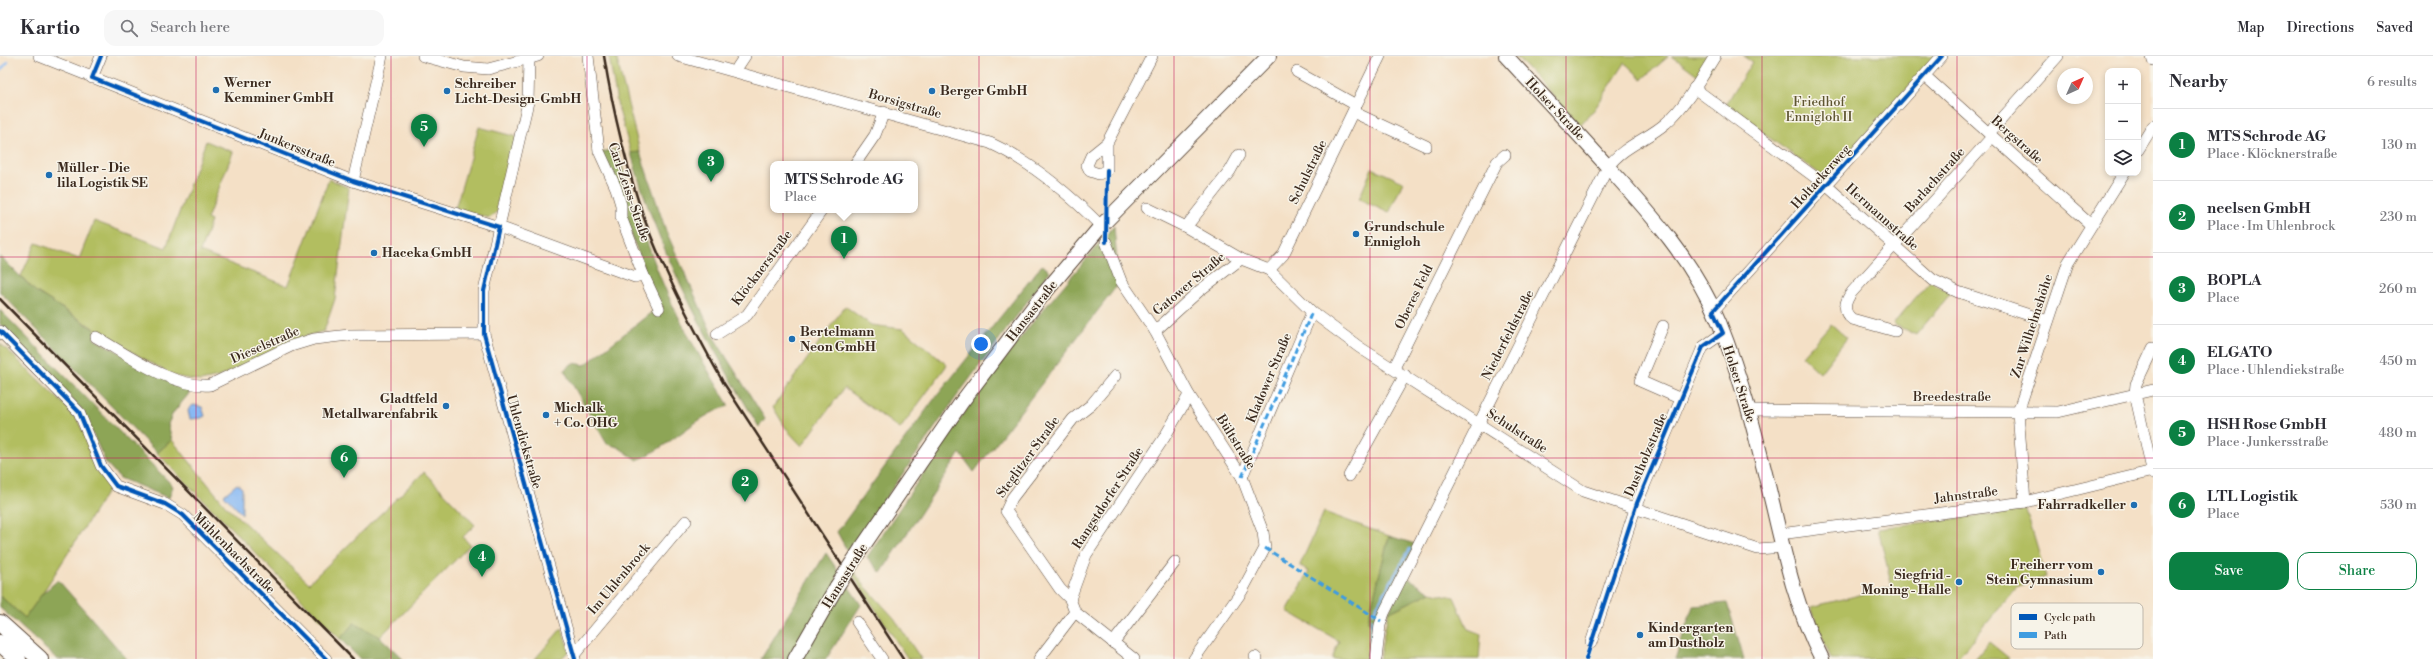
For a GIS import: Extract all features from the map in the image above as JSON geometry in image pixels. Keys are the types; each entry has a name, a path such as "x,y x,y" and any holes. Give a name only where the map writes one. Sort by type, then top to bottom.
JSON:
{"highway":[{"path":"0,623 40,659"},
{"path":"0,643 18,659"}],"main road":[{"name":"Hansastraße","path":"795,659 837,586 861,549 961,403 1041,298 1101,226 1269,56"},
{"name":"Holser Straße","path":"1506,56 1668,235 1688,265 1713,311 1723,333 1748,410 1781,540 1802,614 1822,659"}],"street":[{"name":"Junkersstraße","path":"38,56 353,181 499,227 635,276 643,274"},
{"path":"92,78 102,56"},
{"path":"353,181 382,56"},
{"path":"423,56 464,67 488,69 533,58"},
{"name":"Carl-Zeiss-Straße","path":"588,56 599,151 616,188 621,205 621,217 643,274 659,308"},
{"name":"Borsigstraße","path":"678,56 884,112 990,143 1008,151 1072,197 1101,226"},
{"path":"734,71 745,56"},
{"path":"1107,143 1152,56"},
{"name":"Schulstraße","path":"1269,270 1283,255 1380,56"},
{"name":"Niederfeldstraße","path":"1376,659 1380,625 1384,613 1608,167 1620,153 1666,123 1694,88 1715,56"},
{"name":"Holtackerweg","path":"1713,311 1942,56"},
{"name":"Barlachstraße","path":"1895,331 1852,319 1847,316 1845,306 1852,292 1991,135 2058,56"},
{"path":"2152,56 2153,60"},
{"name":"Uhlendiekstraße","path":"533,58 528,102 484,291 484,334 574,657"},
{"path":"1297,72 1355,109 1426,146"},
{"name":"Bergstraße","path":"1925,76 2091,225"},
{"name":"Hermannstraße","path":"1694,88 1826,186 1919,270 1945,286 2048,321"},
{"path":"857,161 875,135 884,112"},
{"path":"2141,145 2153,126"},
{"path":"1186,227 1230,172 1239,155"},
{"name":"Oberes Feld","path":"1394,368 1497,162 1506,155"},
{"name":"Zur Wilhelmshöhe","path":"2025,502 2018,412 2068,263 2122,176"},
{"name":"Gatower Straße","path":"1147,208 1186,227 1246,261 1199,291 1155,331"},
{"name":"Klöcknerstraße","path":"717,334 747,315 820,213"},
{"name":"Bültstraße","path":"1106,242 1121,281 1155,331 1189,395 1242,477 1263,532 1266,548 1242,591 1194,659"},
{"name":"Schulstraße","path":"1246,261 1269,270 1312,312 1359,347 1480,423 1583,491 1758,549 1781,540"},
{"name":"Kladower Straße","path":"1242,477 1312,312"},
{"path":"1663,326 1640,381 1680,399"},
{"name":"Mühlenbachstraße","path":"0,331 79,412 102,466 116,486 165,504 183,515 326,659"},
{"name":"Dustholzstraße","path":"1592,643 1635,509 1680,399 1703,348 1723,333"},
{"name":"Dieselstraße","path":"96,337 175,381 200,386 210,386 291,346 314,339 349,335 484,334"},
{"path":"2153,348 2136,384 2135,394 2153,472"},
{"path":"1349,476 1405,375"},
{"name":"Steglitzer Straße","path":"1070,599 1060,589 1006,511 1012,498 1073,419 1091,405 1115,376"},
{"name":"Breedestraße","path":"1748,410 2058,412 2153,390"},
{"name":"Rangstdorfer Straße","path":"1070,599 1086,555 1164,438 1189,395"},
{"name":"Jahnstraße","path":"1781,540 2025,502 2153,472"},
{"name":"Im Uhlenbrock","path":"574,657 686,521"},
{"path":"1114,643 1175,562"},
{"path":"1070,599 1075,612 1134,659"},
{"path":"1039,659 1075,612"},
{"path":"858,622 882,659"}],"green space":[{"path":"609,56 616,56 640,152 631,153 617,103"},
{"path":"1516,56 1669,56 1642,79 1625,63 1594,110 1580,125"},
{"path":"1672,56 1718,56 1703,79"},
{"name":"Friedhof Ennigloh II","path":"1743,56 1936,56 1836,168 1829,173 1820,174 1725,106 1752,62"},
{"path":"479,127 517,137 499,210 490,218 455,209"},
{"path":"206,141 233,152 207,219 211,221 200,252 288,286 329,179 349,188 335,299 324,331 297,339 219,377 200,381 174,376 125,348 35,291 21,276 36,243 79,259 94,221 166,248"},
{"path":"617,149 643,231 668,295 693,344 729,406 716,411 693,424 661,447 637,460 618,447 607,444 564,370 573,363 585,365 658,307 601,152"},
{"path":"640,152 666,231 713,336 765,419 759,427 702,328 669,260 642,190 631,153"},
{"path":"1372,168 1403,182 1389,213 1359,199"},
{"path":"1114,226 1119,283 974,472 960,453 881,573 867,557 964,413 1028,328"},
{"path":"0,256 35,291 95,330 94,339 192,390 173,413 168,424 172,440 157,453 0,292"},
{"path":"1042,265 1050,271 957,396 848,552 837,532 932,402"},
{"path":"1930,281 1951,293 1916,335 1893,324"},
{"path":"845,306 871,325 903,329 947,365 900,429 844,388 802,446 787,430 773,407"},
{"path":"0,310 173,486 169,498 120,478 106,463 82,410 0,324"},
{"path":"1831,324 1847,338 1820,373 1802,356"},
{"path":"0,343 75,415 110,487 25,618 0,596"},
{"path":"172,440 225,505 309,583 424,472 475,525 463,537 470,545 380,637 354,623 340,639 157,453"},
{"path":"2026,510 2046,577 2017,587 1957,659 1831,659 1811,607 1892,587 1878,528"},
{"path":"1324,512 1389,536 1368,621 1376,628 1371,659 1332,659 1339,641 1287,611 1309,572 1300,565"},
{"path":"1389,536 1415,544 1376,628 1368,621"},
{"path":"826,553 861,605 826,659 761,659"},
{"path":"850,566 864,585 894,618 921,659 908,659 849,569"},
{"path":"1405,576 1431,592 1388,613"},
{"path":"58,580 127,659 57,659 0,608 0,596 25,618 42,594"},
{"path":"1431,592 1454,597 1468,629 1481,634 1479,659 1379,659 1388,613"},
{"path":"1727,603 1744,659 1675,659 1693,606"},
{"path":"354,623 380,637 403,659 360,659 340,639"},
{"path":"562,628 569,651 561,659 535,659"},
{"path":"1989,642 2010,659 1975,659"}],"water":[{"path":"194,405 202,407 205,416 190,419 188,411 190,407"},
{"path":"237,484 242,488 242,514 224,495"}],"waterway":[{"path":"0,71 8,62"},
{"path":"1373,613 1410,549"},
{"path":"1369,659 1372,619"}],"railway":[{"path":"604,56 621,138 637,198 652,239 680,302 723,382 903,659"},
{"path":"0,299 353,659"}],"marked path":[{"path":"1242,477 1312,312"},
{"path":"1265,548 1381,621"}],"cycle path":[{"path":"101,56 92,78 353,181 499,227 484,291 484,334 575,659"},
{"path":"1586,659 1637,503 1703,347 1723,333 1713,311 1942,56"},
{"path":"1106,242 1107,170"},
{"path":"0,331 79,412 101,466 116,486 165,504 183,515 326,659"}],"place":[{"name":"Werner Kemminer GmbH","path":"216,90"},
{"name":"Schreiber Licht-Design-GmbH","path":"447,91"},
{"name":"Berger GmbH","path":"932,91"},
{"name":"HSH Rose GmbH","path":"424,147"},
{"name":"Müller - Die lila Logistik SE","path":"49,175"},
{"name":"BOPLA","path":"711,182"},
{"name":"Grundschule Ennigloh","path":"1356,234"},
{"name":"Haceka GmbH","path":"374,253"},
{"name":"MTS Schrode AG","path":"844,259"},
{"name":"Bertelmann Neon GmbH","path":"792,339"},
{"name":"Gladtfeld Metallwarenfabrik","path":"446,406"},
{"name":"Michalk + Co. OHG","path":"546,415"},
{"name":"LTL Logistik","path":"344,478"},
{"name":"neelsen GmbH","path":"745,502"},
{"name":"Fahrradkeller","path":"2134,505"},
{"name":"Freiherr vom Stein Gymnasium","path":"2101,572"},
{"name":"ELGATO","path":"482,577"},
{"name":"Siegfrid - Moning - Halle","path":"1959,582"},
{"name":"Kindergarten am Dustholz","path":"1640,635"}]}
